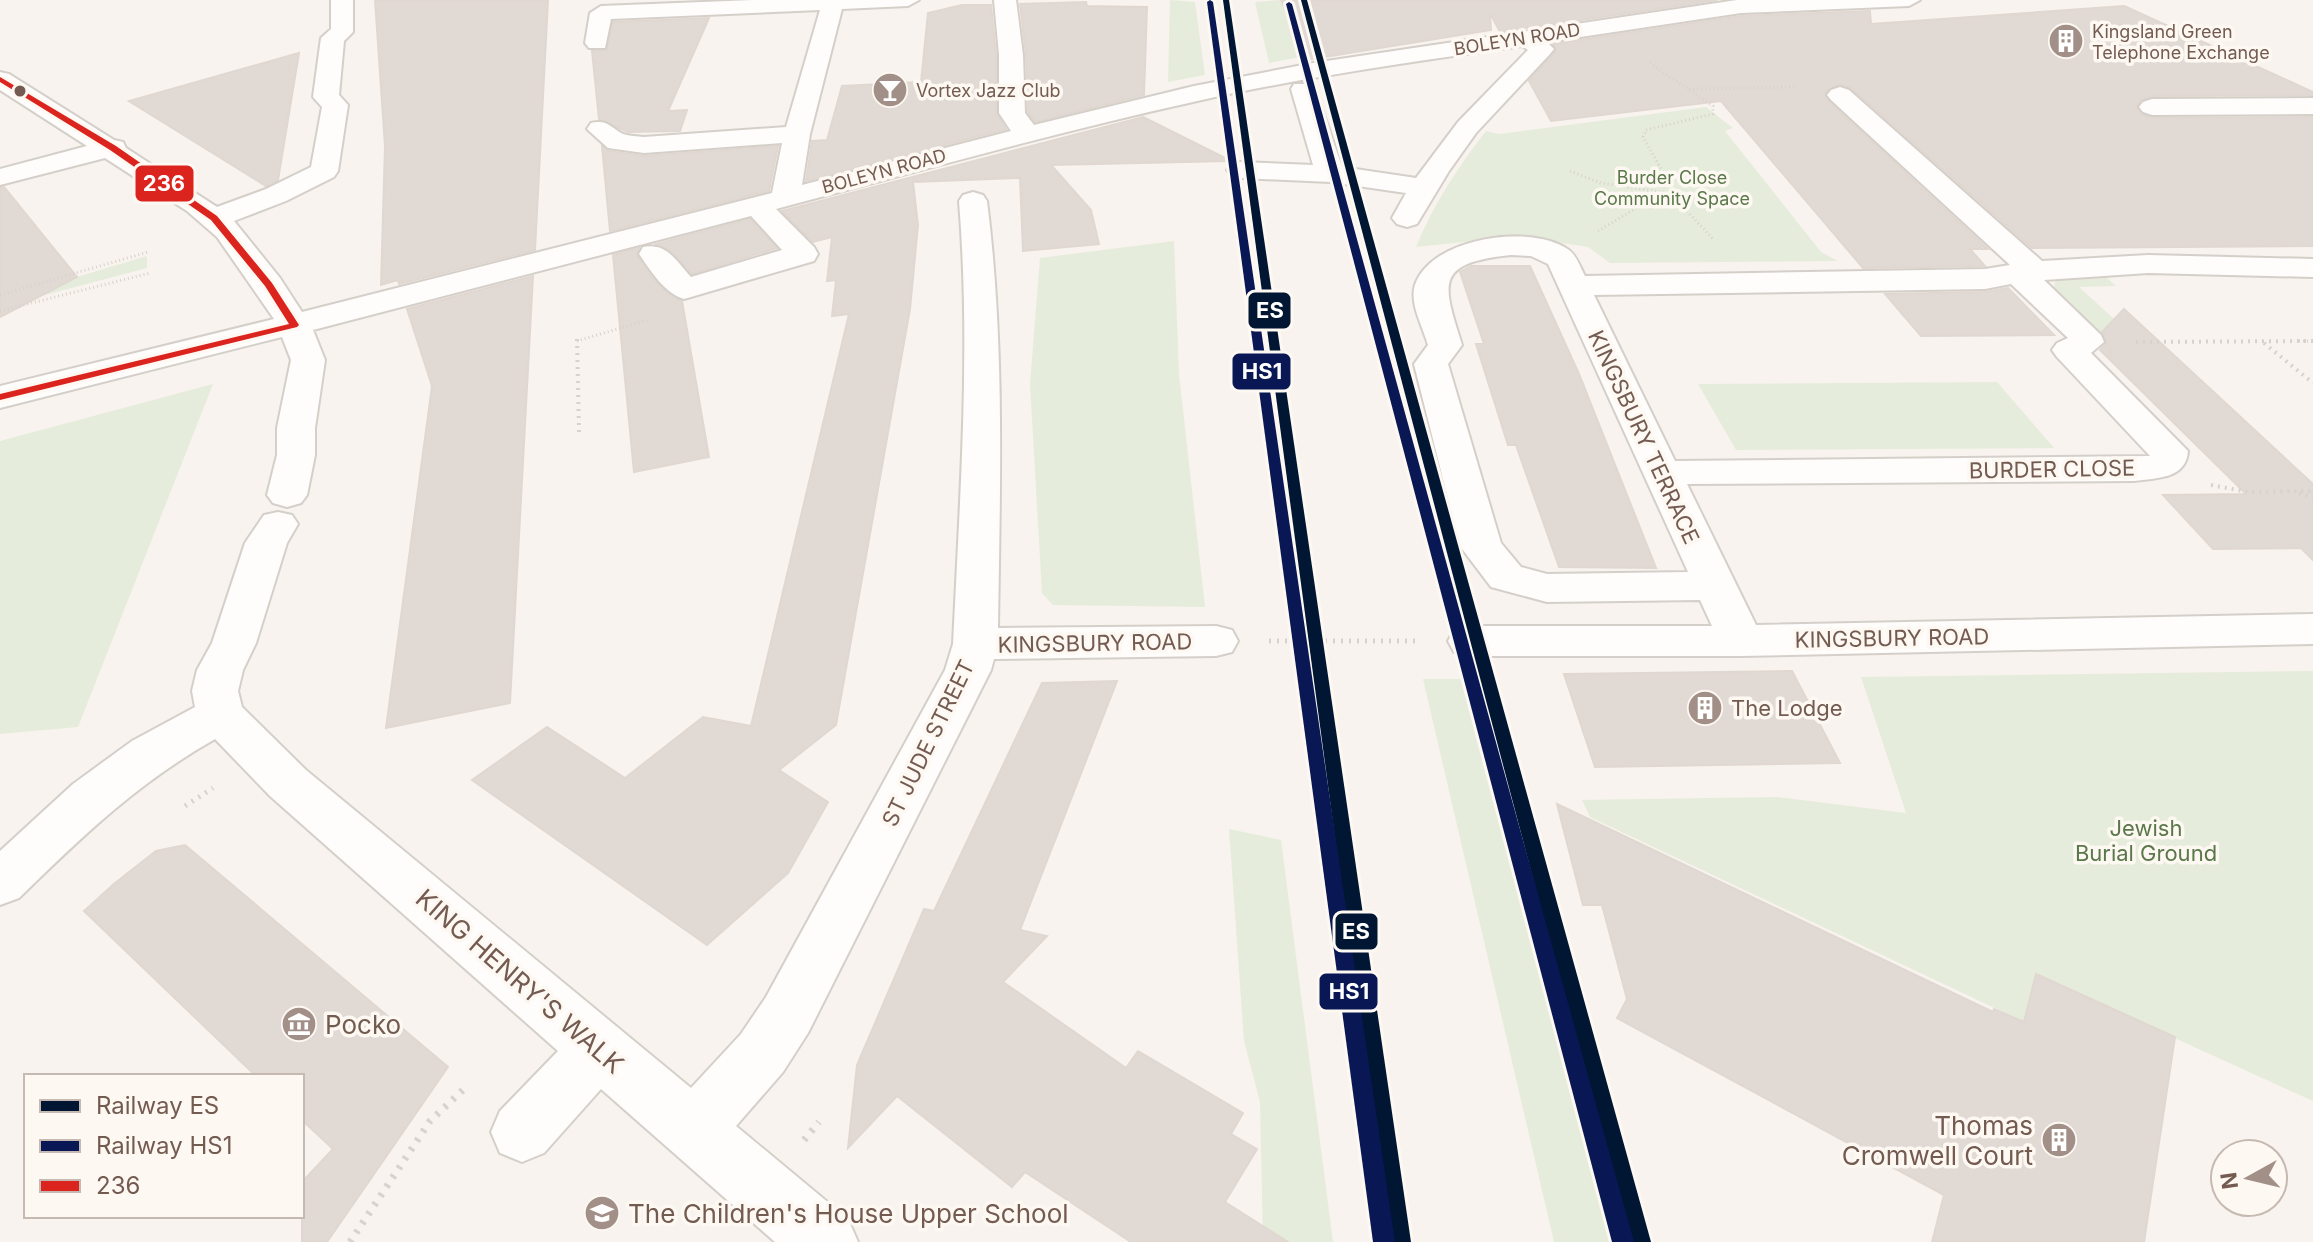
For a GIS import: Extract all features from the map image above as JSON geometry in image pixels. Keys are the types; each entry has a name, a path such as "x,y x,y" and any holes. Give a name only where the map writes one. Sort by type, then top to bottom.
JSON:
{"street":[{"path":"214,218 310,181 324,171 335,105 326,97 333,38 342,32 342,0"},
{"path":"597,43 601,13 908,0"},
{"path":"1005,0 1011,55 1012,113 1027,134"},
{"name":"BOLEYN ROAD","path":"0,397 573,255 786,197 966,176 1027,134 1194,94 1308,80 1525,37 1775,2 1837,4 1909,0"},
{"path":"786,197 799,128 834,2"},
{"path":"1407,218 1423,187 1476,115 1542,49 1525,37"},
{"path":"0,79 113,148 214,218 228,231 269,285 294,325 308,360 296,428 296,455 282,510 266,543 234,643 220,670 215,691 220,714 149,754 91,798 0,883"},
{"path":"1308,80 1330,174"},
{"path":"1840,95 2027,272 2087,342"},
{"path":"2152,107 2268,107 2308,118"},
{"path":"723,125 799,128"},
{"path":"600,129 617,142 644,145 799,128"},
{"path":"0,177 113,148"},
{"path":"1241,170 1330,174 1423,187"},
{"name":"ST JUDE STREET","path":"692,1131 762,1053 787,1015 926,756 968,670 975,644 983,362 981,264 966,176"},
{"path":"654,254 684,289 803,254 756,205"},
{"name":"KINGSBURY TERRACE","path":"1714,586 1547,588 1506,577 1481,546 1431,364 1445,345 1429,288 1436,270 1465,252 1535,247 1557,255 1741,641"},
{"path":"1574,286 1985,279 2027,272 2113,266 2313,268"},
{"name":"BURDER CLOSE","path":"1662,473 2134,469 2168,462 2169,451 2069,350 2087,342"},
{"name":"KINGSBURY ROAD","path":"1470,641 1741,641 2313,629"},
{"name":"KINGSBURY ROAD","path":"975,644 1236,641"},
{"name":"KING HENRY'S WALK","path":"220,714 288,783 825,1242"},
{"path":"522,1132 599,1049"}],"path":[{"path":"1663,192 1663,172 1643,137 1646,130 1658,125 1713,114 1713,106 1688,89 1830,87 1840,95"},
{"path":"1570,171 1601,183 1663,192"},
{"path":"1592,235 1663,192"},
{"path":"0,295 148,252"},
{"path":"0,311 150,273"},
{"path":"579,432 577,339 698,306 684,289"},
{"path":"2087,342 2313,341"},
{"path":"2263,342 2313,383"},
{"path":"2168,462 2207,484 2228,490 2313,491"},
{"path":"2295,491 2313,497"},
{"path":"1236,641 1414,641"},
{"path":"185,806 224,781"},
{"path":"350,1242 430,1121 464,1089"},
{"path":"801,1143 819,1122"}],"green space":[{"path":"1170,0 1195,2 1205,75 1168,82"},
{"path":"1281,0 1306,56 1269,63 1255,2"},
{"name":"Burder Close Community Space","path":"1706,107 1733,128 1725,131 1821,252 1838,261 1610,263 1588,247 1550,241 1464,242 1416,247 1447,187 1486,131 1499,134"},
{"path":"1174,241 1179,374 1205,607 1053,605 1042,593 1030,384 1040,258"},
{"path":"147,256 147,268 0,307 0,300"},
{"path":"2106,277 2116,286 2079,287 2135,338 2104,338 2054,289 2055,282 2061,280"},
{"path":"1997,382 2054,448 1736,450 1698,384"},
{"path":"213,384 78,727 0,734 0,441"},
{"name":"Jewish Burial Ground","path":"2313,671 2313,1101 2036,975 2024,1022 1590,817 1582,800 1578,800 1777,797 1906,813 1861,677"},
{"path":"1423,679 1484,679 1642,1242 1554,1242"},
{"path":"1229,829 1281,840 1333,1242 1263,1242 1260,1102 1244,1041"}],"building":[{"path":"375,0 548,0 535,250 399,284 398,280 381,285 385,146"},
{"path":"1281,0 1717,0 1500,32 1490,13 1491,30 1307,60"},
{"path":"1086,2 1087,6 1147,7 1144,95 1035,122 1028,112 1020,4"},
{"path":"962,5 991,5 996,55 996,113 1006,129 806,181 812,141 827,140 842,86 921,82 928,13"},
{"path":"2124,6 2313,92 2313,95 2152,96 2141,100 2136,107 2141,114 2152,118 2313,117 2313,246 2032,248 1851,88 1839,84 1825,93 1829,102 1988,249 1970,249 1985,266 1863,268 1721,101 1551,121 1529,81 1556,51 1553,44 1741,16 1870,11 1871,24"},
{"path":"709,18 668,111 687,110 680,131 628,132 599,119 592,51 607,50 613,22"},
{"path":"299,53 278,180 266,186 129,101"},
{"path":"1143,117 1231,161 1051,165 1091,210 1099,244 1023,251 1020,178 913,182 918,225 910,309 836,725 779,770 828,802 788,873 707,945 472,780 547,727 625,778 703,717 751,726 849,314 832,316 836,280 827,281 832,237 813,242 782,211"},
{"path":"602,146 608,151 644,156 778,146 769,191 610,231"},
{"path":"4,187 77,277 0,317 0,188"},
{"path":"750,219 777,248 692,274 672,252 656,244"},
{"path":"639,248 637,256 651,276 669,294 682,301 709,457 634,472 613,255"},
{"path":"1471,266 1530,266 1579,374 1656,568 1559,567 1516,445 1508,445 1476,344 1484,344 1460,272"},
{"path":"533,276 510,703 386,728 432,386 407,309"},
{"path":"2008,288 2054,335 1921,336 1885,294 1985,292"},
{"path":"2124,309 2313,484 2313,560 2301,548 2213,549 2163,495 2246,494 2100,350 2107,343 2102,332"},
{"name":"The Lodge","path":"1792,671 1840,763 1595,767 1564,674"},
{"path":"1117,681 1020,930 1047,936 1003,982 1126,1068 1138,1051 1243,1113 1231,1134 1257,1149 1225,1202 1288,1242 1131,1242 1025,1172 1012,1187 897,1096 848,1148 857,1065 924,909 934,911 1042,683"},
{"path":"1557,804 1993,1012 1994,1009 2024,1022 2036,974 2175,1037 2144,1242 1932,1242 1944,1195 1617,1018 1627,999 1602,905 1583,905"},
{"path":"185,845 448,1067 327,1242 302,1242 304,1180 333,1149 304,1122 304,1074 254,1074 84,911 156,851"}],"rail line":[{"name":"ES","path":"1226,0 1400,1242"},
{"name":"ES","path":"1304,0 1640,1242"},
{"name":"HS1","path":"1210,2 1384,1242"},
{"name":"HS1","path":"1289,4 1623,1242"}],"transit line":[{"name":"236","path":"0,79 113,148 214,218 269,285 294,325"},
{"name":"236","path":"0,397 294,325"}],"place":[{"name":"Kingsland Green Telephone Exchange","path":"2066,41"},
{"name":"Vortex Jazz Club","path":"890,90"},
{"name":"The Lodge","path":"1705,708"},
{"name":"Pocko","path":"299,1024"},
{"name":"Thomas Cromwell Court","path":"2059,1140"},
{"name":"The Children's House Upper School","path":"602,1213"}]}
